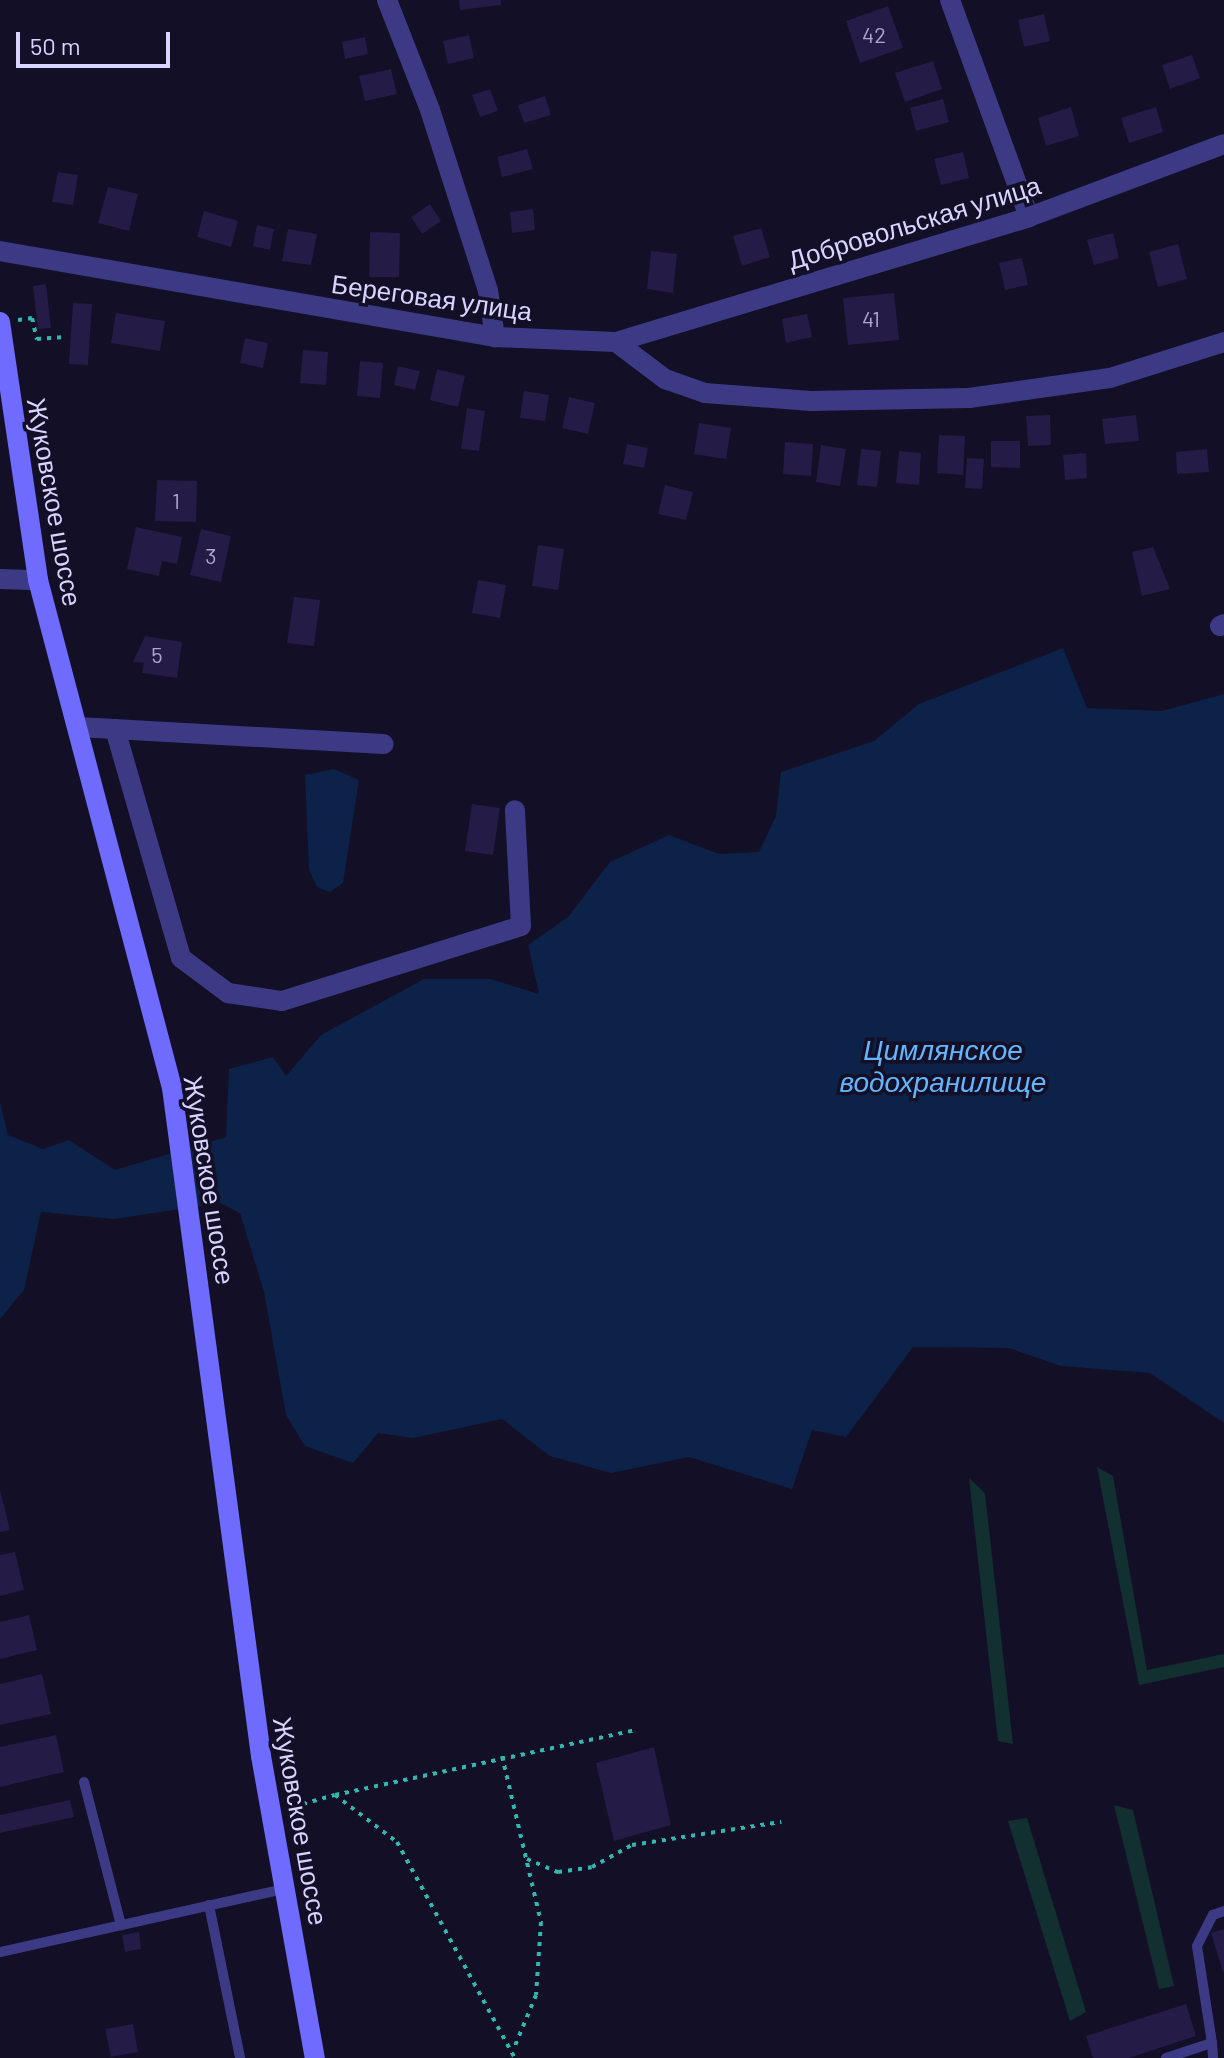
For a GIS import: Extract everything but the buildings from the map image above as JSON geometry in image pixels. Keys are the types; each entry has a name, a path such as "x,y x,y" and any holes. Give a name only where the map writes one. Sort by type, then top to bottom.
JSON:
{"main road":[{"name":"Жуковское шоссе","path":"0,322 3,366 38,580 172,1088 280,1862 315,2058"}],"street":[{"path":"387,0 430,110 488,291 495,337"},
{"path":"950,0 1029,217"},
{"name":"Добровольская улица","path":"616,342 1029,217 1224,144"},
{"name":"Береговая улица","path":"0,251 495,337 616,342"},
{"path":"616,342 665,379 705,393 811,401 969,398 1110,378 1224,342"},
{"path":"0,579 38,580"},
{"path":"78,727 384,744"},
{"path":"115,729 181,958 228,993 282,1001 521,926 515,810"}],"lane":[{"path":"84,1782 121,1925"},
{"path":"0,1952 285,1889"},
{"path":"209,1905 240,2058"},
{"path":"1213,2058 1197,1946 1213,1915 1224,1911"},
{"path":"1166,2058 1212,2043"}],"path":[{"path":"0,322 32,318 37,339 65,337"},
{"path":"280,1862 303,1804 502,1756 635,1730"},
{"path":"502,1756 541,1922 536,1995 514,2048"},
{"path":"335,1795 397,1842 514,2048 515,2058"},
{"path":"527,1859 558,1872 592,1867 632,1845 781,1822"}],"green space":[{"path":"1097,1467 1113,1476 1147,1670 1224,1654 1224,1667 1139,1685"},
{"path":"969,1478 985,1493 1013,1744 998,1741"},
{"path":"1114,1805 1133,1810 1174,1986 1159,1989"},
{"path":"1027,1818 1086,2012 1070,2021 1008,1821"}],"water":[{"name":"Цимлянское водохранилище","path":"1063,648 1087,708 1162,711 1224,694 1224,1423 1150,1373 1061,1366 1009,1348 913,1347 846,1437 812,1430 792,1489 689,1457 611,1473 550,1456 502,1419 413,1438 378,1433 353,1463 305,1446 286,1415 264,1292 240,1213 220,1203 114,1219 41,1212 24,1290 0,1319 0,1102 8,1135 43,1149 69,1140 115,1170 226,1137 229,1069 273,1057 286,1076 321,1035 424,979 490,979 539,994 528,945 568,917 610,862 669,835 719,854 759,852 776,816 781,772 874,741 919,704"},
{"path":"334,769 359,780 343,883 330,892 317,887 309,870 305,775"}]}
